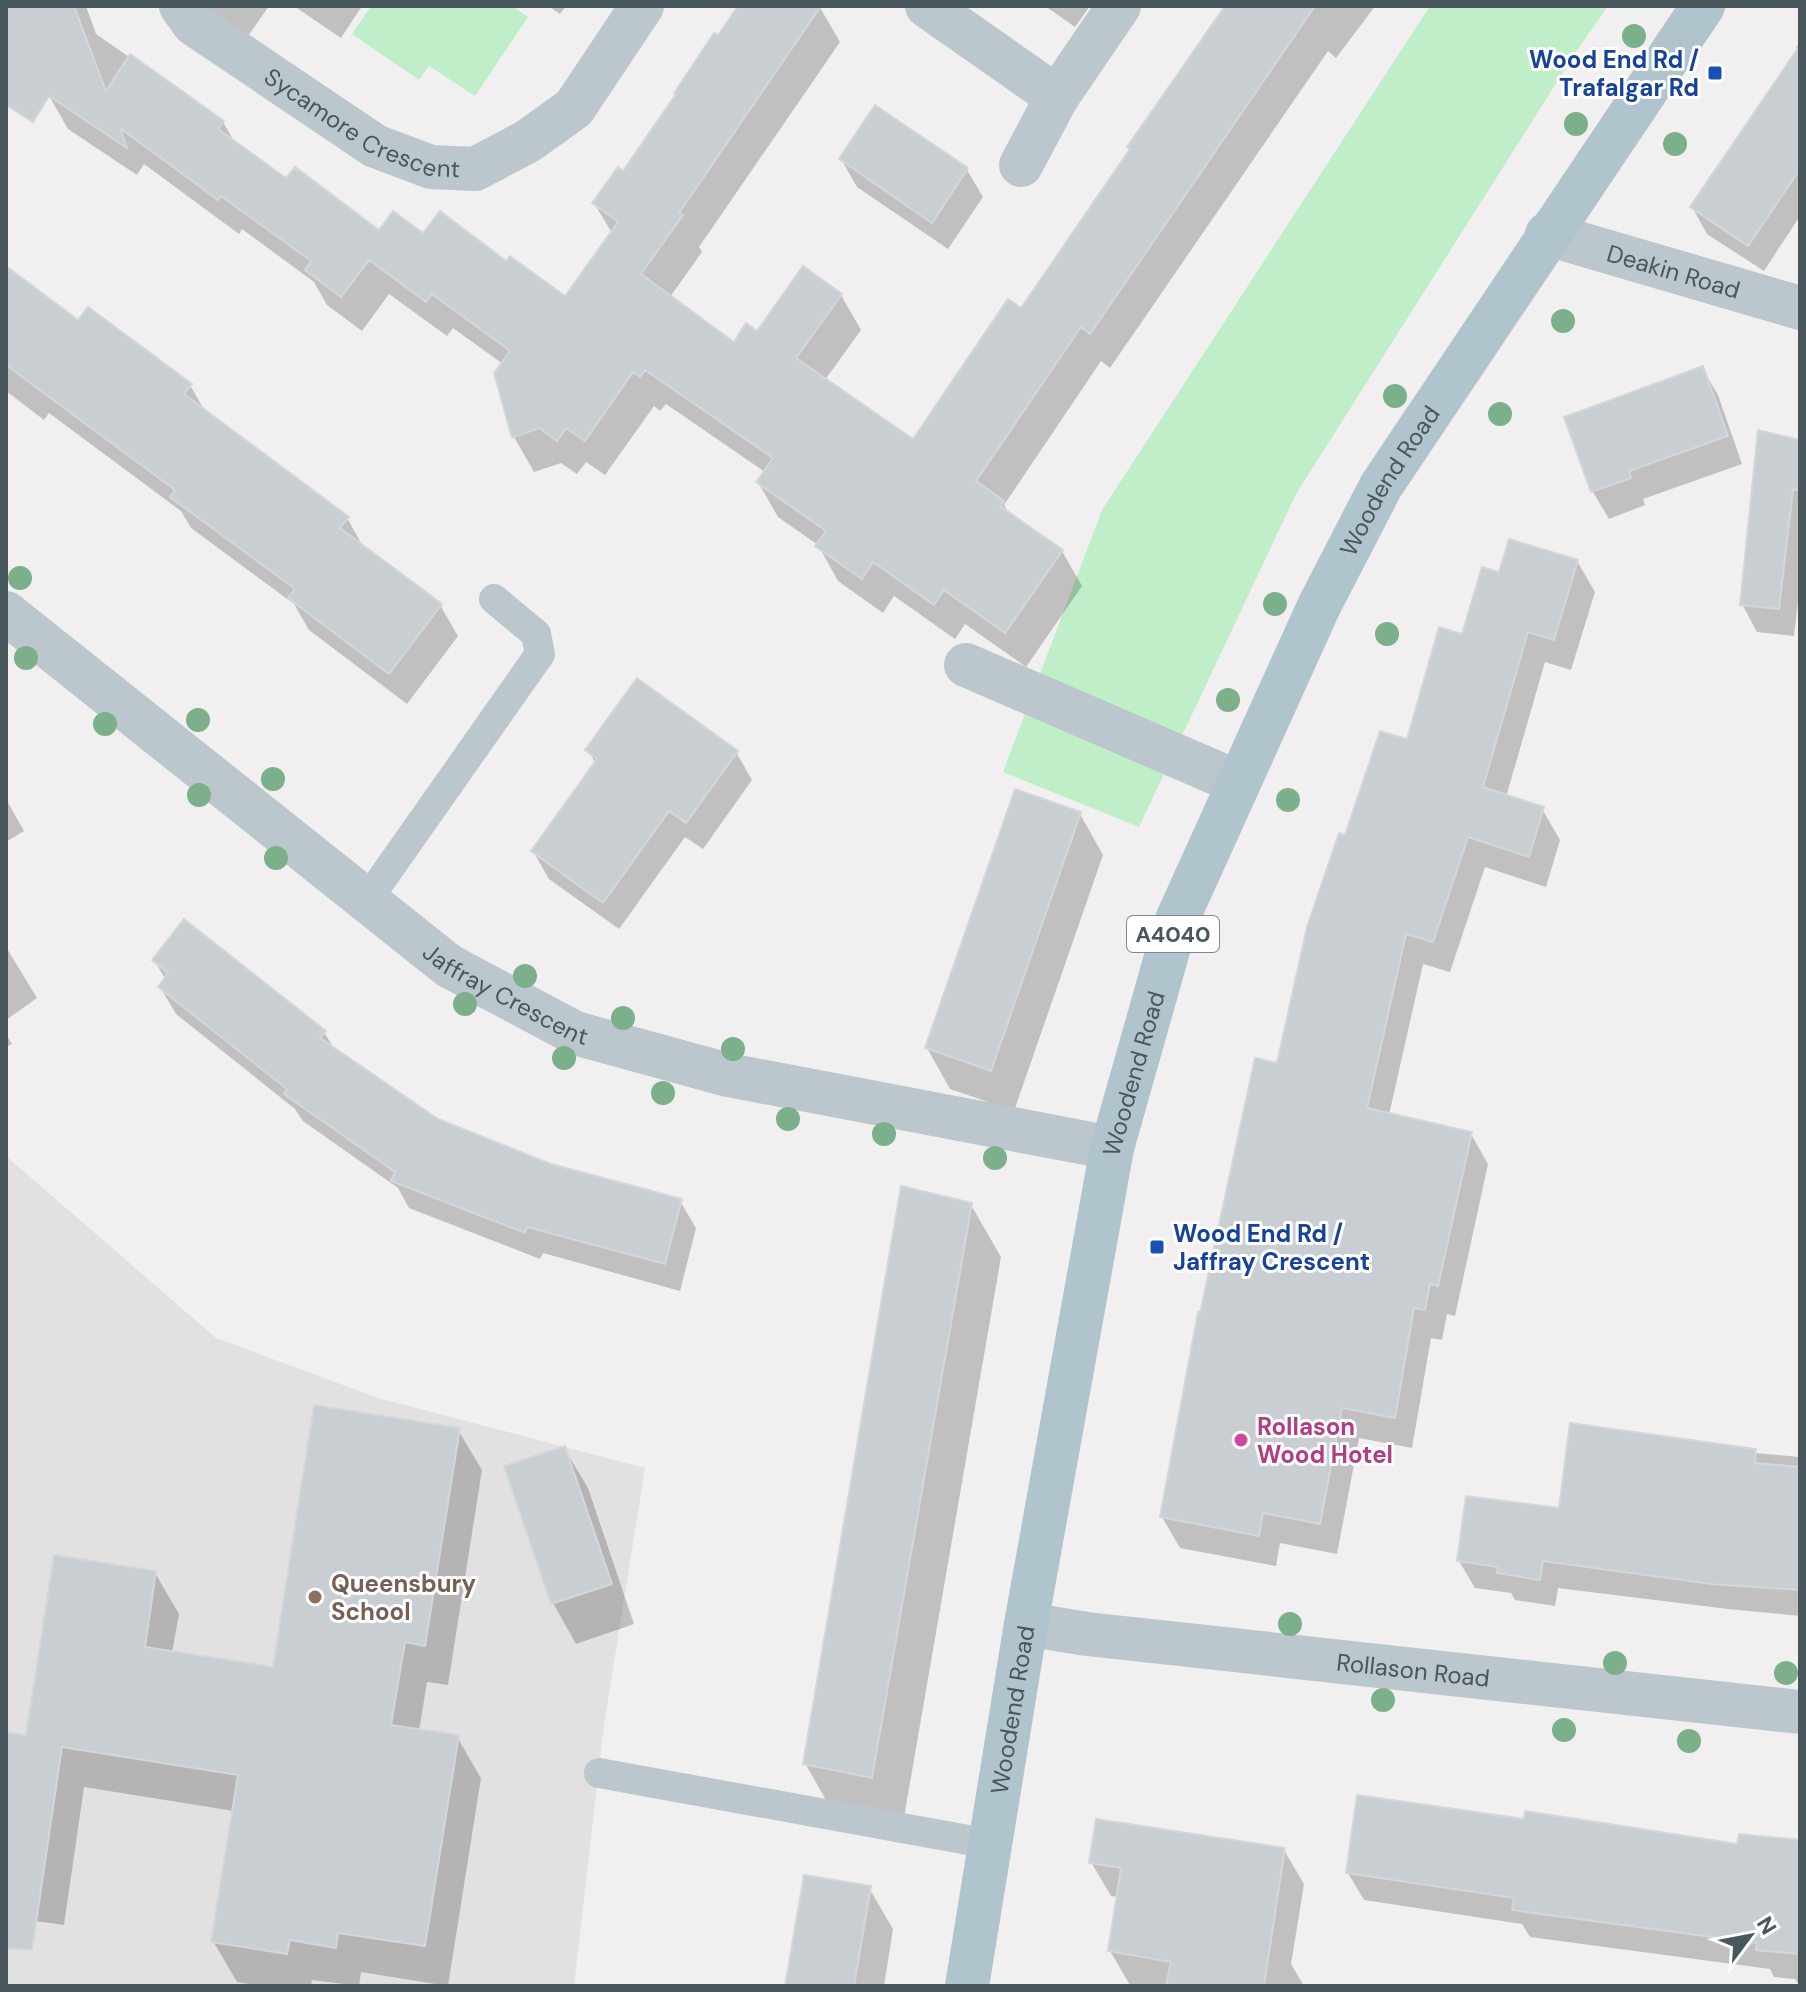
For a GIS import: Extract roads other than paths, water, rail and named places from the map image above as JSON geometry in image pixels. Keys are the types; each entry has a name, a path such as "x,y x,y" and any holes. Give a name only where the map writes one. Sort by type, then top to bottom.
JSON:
{"main road":[{"name":"Woodend Road","path":"967,1986 1026,1624 1112,1148 1176,922 1319,606 1381,486 1547,234 1703,6"}],"street":[{"name":"Sycamore Crescent","path":"181,6 194,24 375,146 431,167 475,169 528,141 574,108 642,6"},
{"path":"927,6 1057,97"},
{"path":"1021,165 1057,97 1119,6"},
{"name":"Deakin Road","path":"1547,234 1800,308"},
{"name":"Jaffray Crescent","path":"6,613 449,966 575,1033 728,1075 1112,1148"},
{"path":"966,665 1237,782"},
{"name":"Rollason Road","path":"1026,1624 1103,1636 1800,1712"}],"lane":[{"path":"367,900 540,654 536,634 494,599"},
{"path":"599,1773 990,1844"}],"place":[{"name":"Wood End Rd / Trafalgar Rd","path":"1715,73"},
{"name":"Wood End Rd / Jaffray Crescent","path":"1157,1247"},
{"name":"Rollason Wood Hotel","path":"1241,1440"},
{"name":"Queensbury School","path":"315,1597"}]}
